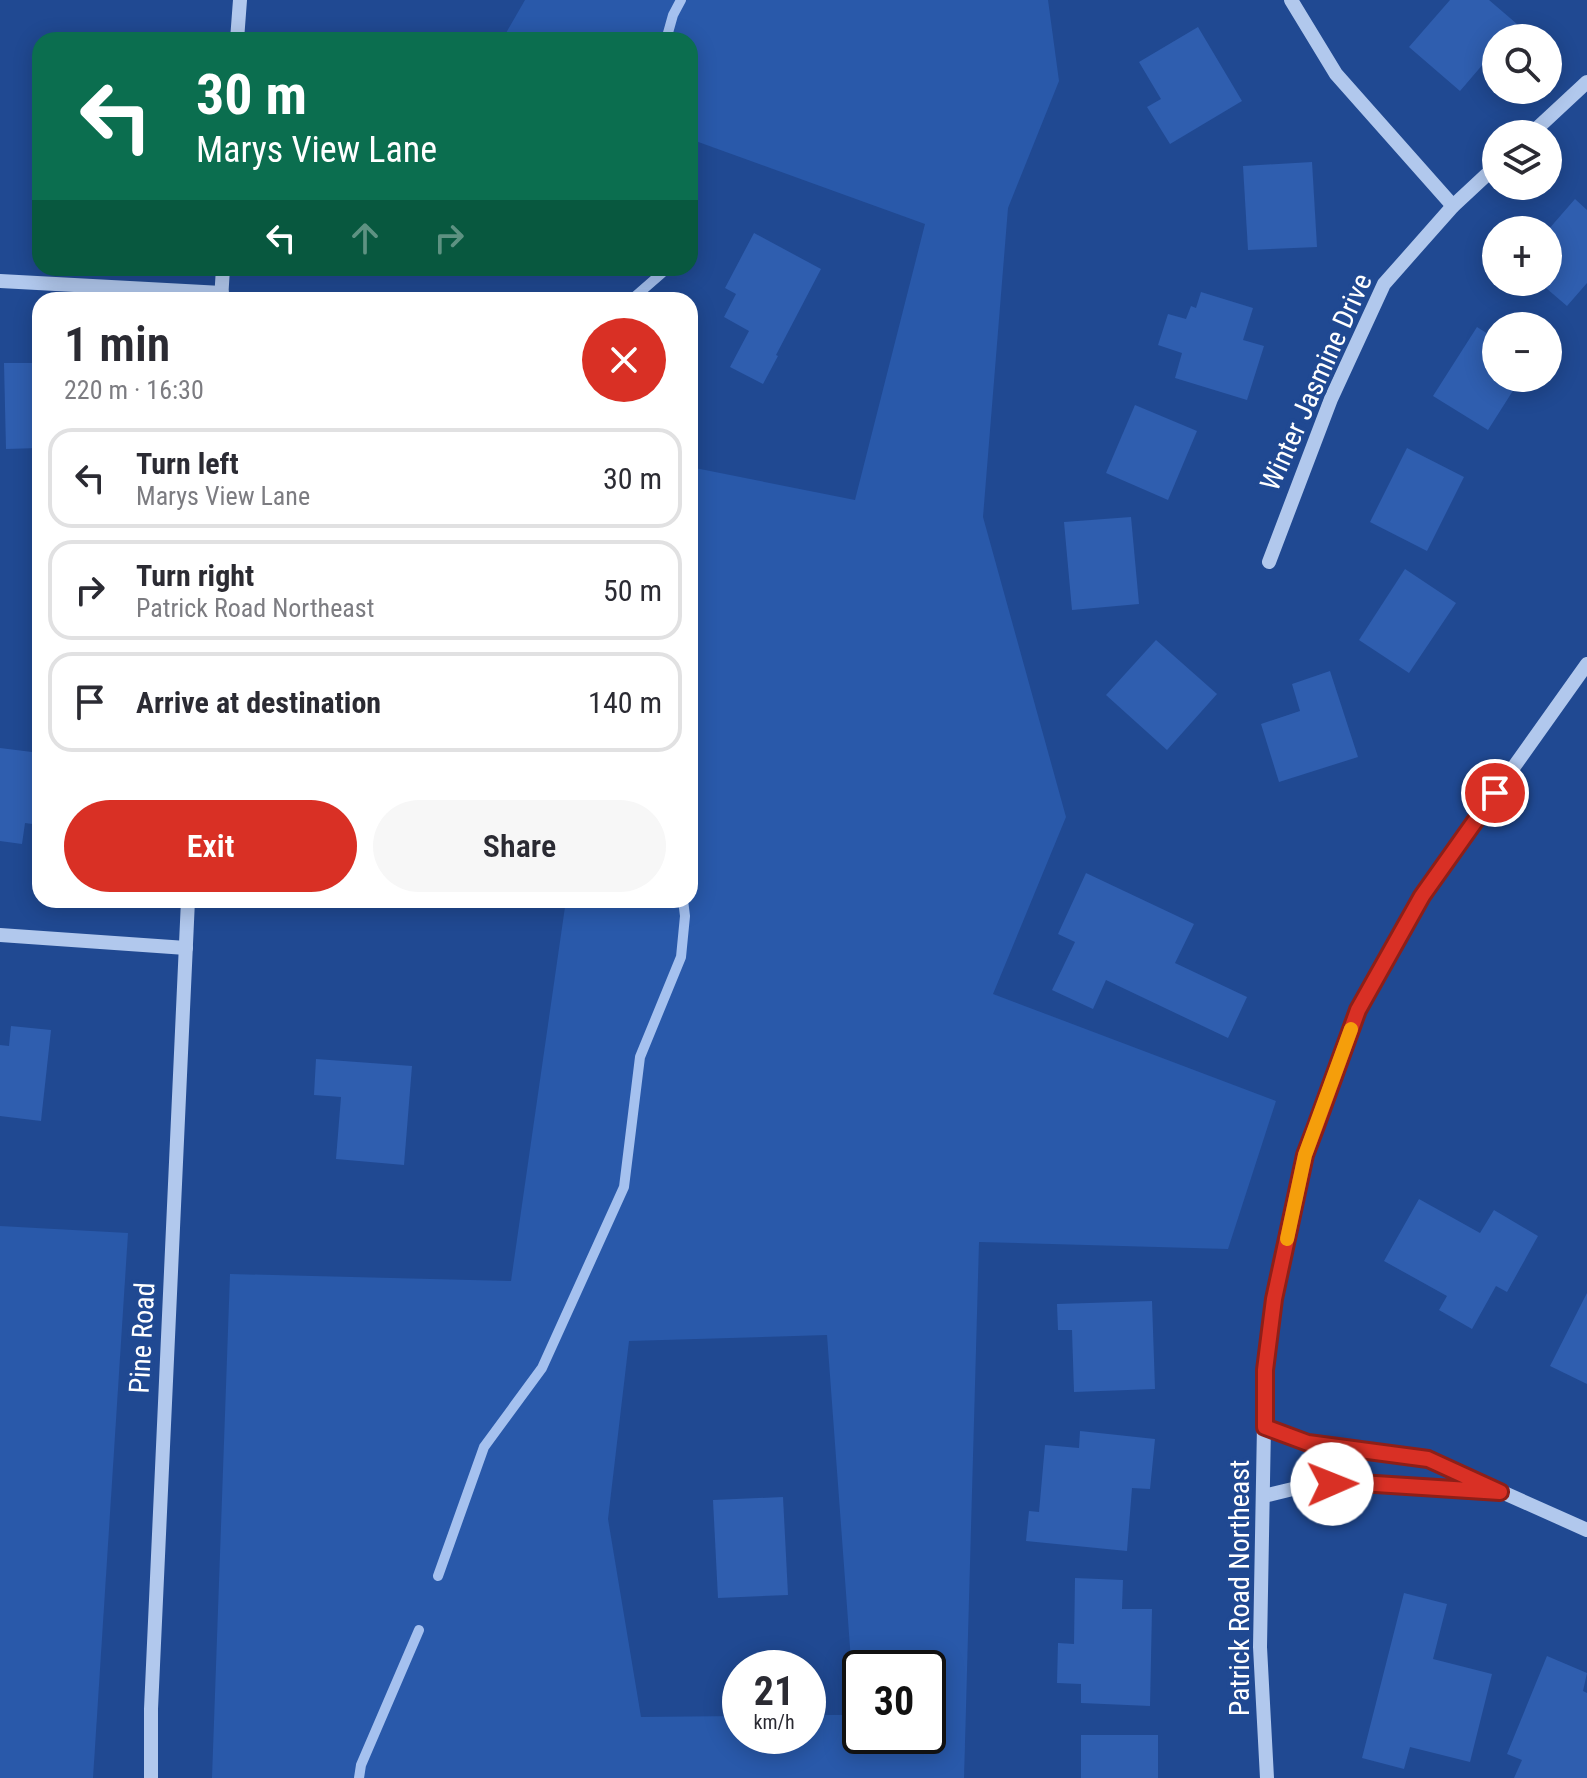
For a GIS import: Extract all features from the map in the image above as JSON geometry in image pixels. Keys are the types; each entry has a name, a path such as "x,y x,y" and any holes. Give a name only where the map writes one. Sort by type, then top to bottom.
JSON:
{"street":[{"path":"238,32 240,0"},
{"path":"1291,0 1336,74 1453,206"},
{"path":"1546,120 1587,82"},
{"name":"Winter Jasmine Drive","path":"1269,562 1331,399 1384,284 1453,206 1482,179"},
{"path":"0,281 153,292"},
{"name":"Patrick Road Northeast","path":"1267,1778 1260,1647 1265,1370 1274,1299 1305,1155 1358,1010 1422,896 1587,664"},
{"name":"Pine Road","path":"151,1778 152,1694 188,908"},
{"path":"0,935 186,948"},
{"path":"1265,1427 1308,1443 1428,1459 1587,1530"},
{"path":"1264,1496 1305,1486 1360,1483 1500,1492"}],"shaded area":[{"path":"525,0 1048,0 1059,81 1008,208 983,517 1066,817 993,994 1276,1101 1228,1249 979,1242 964,1778 212,1778 230,1274 511,1281 565,908 698,908 698,469 855,500 925,224 698,142 698,32 507,32","holes":["827,1335 850,1650 946,1650 946,1754 842,1754 842,1715 826,1715 826,1754 722,1754 722,1716 641,1717 608,1519 629,1341"]},
{"path":"0,1226 128,1233 93,1778 0,1778"}],"building":[{"path":"1450,0 1489,0 1517,24 1482,24 1482,65 1460,91 1409,47"},
{"path":"1198,27 1242,101 1170,144 1147,107 1161,99 1139,62"},
{"path":"1312,162 1317,247 1248,250 1243,166"},
{"path":"1575,199 1587,210 1587,283 1567,306 1555,296 1562,296 1560,216"},
{"path":"754,233 821,269 763,384 730,367 749,331 724,317 736,294 725,288"},
{"path":"1201,292 1253,308 1243,340 1264,346 1247,400 1175,378 1182,353 1158,345 1168,314 1186,319 1191,306 1196,308"},
{"path":"1477,327 1482,330 1482,392 1512,392 1488,430 1433,396"},
{"path":"4,363 32,363 32,448 6,449"},
{"path":"1135,405 1197,431 1168,500 1106,473"},
{"path":"1407,448 1464,477 1427,551 1370,522"},
{"path":"1131,517 1139,604 1072,610 1064,522"},
{"path":"1405,569 1456,603 1409,673 1359,640"},
{"path":"1156,640 1217,694 1167,750 1106,695"},
{"path":"1330,671 1358,757 1279,782 1261,724 1300,711 1292,684"},
{"path":"0,748 32,752 32,824 25,823 22,844 0,841"},
{"path":"1086,873 1194,924 1175,963 1247,997 1228,1038 1106,980 1093,1009 1052,990 1075,942 1058,934"},
{"path":"11,1026 51,1030 41,1121 0,1116 0,1045 9,1046"},
{"path":"316,1059 412,1066 404,1165 336,1159 341,1097 314,1095"},
{"path":"1419,1199 1480,1233 1494,1210 1538,1236 1507,1292 1496,1286 1472,1329 1439,1310 1447,1296 1384,1261"},
{"path":"1587,1293 1587,1384 1550,1366"},
{"path":"1152,1301 1155,1389 1074,1392 1072,1330 1058,1330 1057,1304"},
{"path":"1080,1431 1155,1439 1150,1489 1132,1488 1127,1551 1026,1541 1029,1511 1039,1512 1045,1445 1079,1448"},
{"path":"783,1497 788,1595 718,1598 713,1500"},
{"path":"1075,1578 1123,1580 1122,1609 1152,1609 1150,1706 1081,1703 1081,1684 1057,1683 1058,1643 1074,1644"},
{"path":"1404,1593 1447,1604 1433,1659 1492,1674 1470,1762 1410,1747 1404,1769 1362,1758"},
{"path":"1547,1656 1587,1673 1583,1691 1587,1693 1587,1778 1514,1778 1522,1760 1507,1754"},
{"path":"1081,1735 1158,1735 1158,1778 1081,1778"}],"waterway":[{"path":"668,32 681,0"},
{"path":"640,292 659,276"},
{"path":"438,1576 484,1447 542,1368 624,1187 640,1057 681,957 684,908"},
{"path":"359,1778 361,1765 419,1630"}],"slow traffic":[{"path":"1287,1239 1305,1155 1351,1029"}],"route":[{"path":"1332,1484 1500,1492 1428,1459 1308,1443 1265,1427 1265,1370 1274,1299 1305,1155 1358,1010 1422,896 1495,793"}]}
